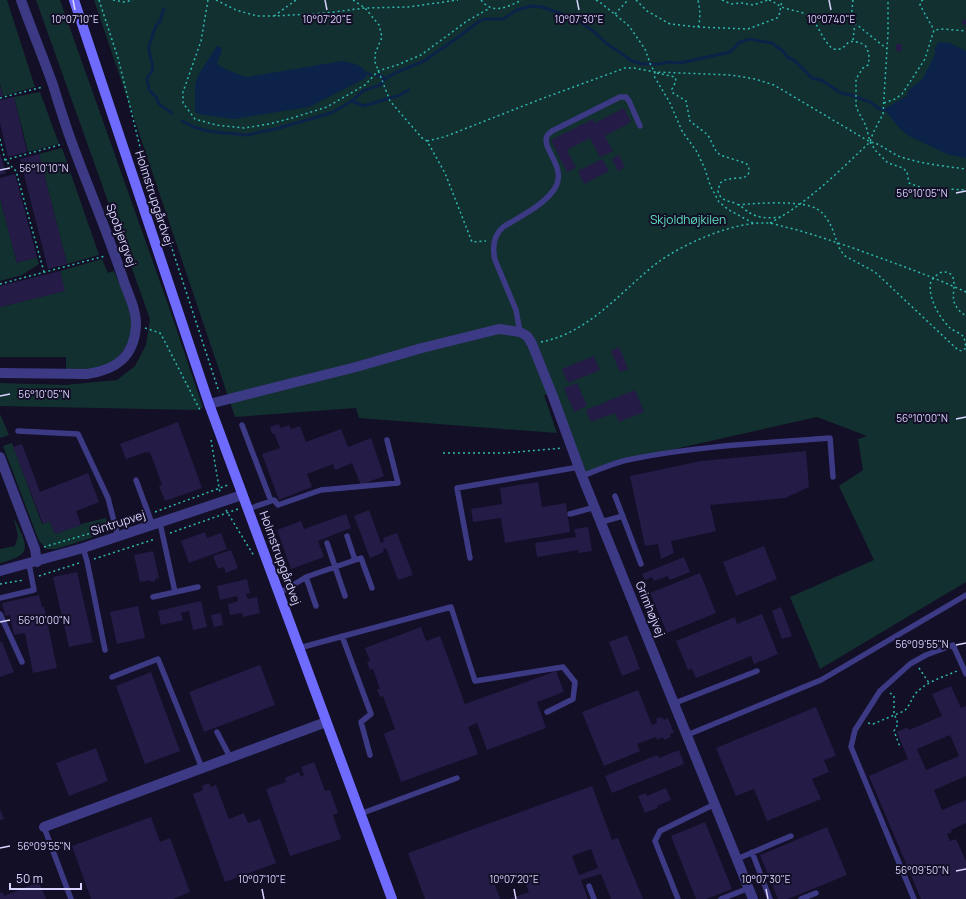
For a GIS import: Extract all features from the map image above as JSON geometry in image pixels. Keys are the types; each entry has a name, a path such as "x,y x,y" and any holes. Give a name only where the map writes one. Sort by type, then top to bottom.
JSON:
{"street":[{"name":"Spobjergvej","path":"0,373 87,374 101,372 116,366 124,358 135,337 136,324 133,308 115,253 71,142 52,84 21,0"},
{"name":"Holmstrupgårdvej","path":"74,0 209,404 242,495 251,508 278,591 392,899"},
{"path":"209,404 356,367 481,333 499,329 520,332"},
{"name":"Grimhøjvej","path":"520,332 527,336 532,344 581,472 754,899"},
{"path":"1,460 4,477 34,549 34,563"},
{"name":"Sintrupvej","path":"0,571 34,563 83,548 156,525 242,495"},
{"path":"44,827 326,722"}],"lane":[{"path":"520,332 516,310 495,260 493,252 494,241 497,232 503,227 546,200 559,181 558,169 547,143 547,136 552,131 620,97 626,97 640,126"},
{"path":"242,425 271,501"},
{"path":"18,431 78,434 108,498 118,537"},
{"path":"470,558 457,488 581,472 630,459 693,449 830,438 834,477"},
{"path":"251,508 274,500 278,505 322,490 398,483 387,440"},
{"path":"136,480 149,514 162,536 175,592"},
{"path":"615,496 641,564"},
{"path":"570,514 595,507"},
{"path":"601,522 623,516"},
{"path":"347,536 355,560"},
{"path":"327,543 345,596"},
{"path":"83,548 105,650"},
{"path":"278,591 285,590 306,577 361,558 372,588"},
{"path":"0,598 34,590 32,578 34,563"},
{"path":"306,577 316,606"},
{"path":"153,597 198,587"},
{"path":"687,735 821,680 966,594"},
{"path":"299,648 451,607 475,681 562,667 575,682 573,699 547,712"},
{"path":"0,614 22,662"},
{"path":"342,636 371,714 361,722 370,756"},
{"path":"914,899 851,747 855,730 884,688 897,675 915,661 953,644 965,671"},
{"path":"112,677 158,659 202,768"},
{"path":"674,703 757,671"},
{"path":"217,732 230,757"},
{"path":"360,814 456,778"},
{"path":"678,899 655,841 660,831 715,804"},
{"path":"44,827 71,899"},
{"path":"737,859 791,836"},
{"path":"752,852 770,899"},
{"path":"589,886 594,899"},
{"path":"721,899 749,888"},
{"path":"801,899 816,893"}],"path":[{"path":"99,0 118,58 144,163 222,400"},
{"path":"113,0 124,2 134,0"},
{"path":"208,0 200,41 183,92 183,103 195,119 216,125 244,128 270,124 327,107 365,85 378,71 421,55 467,21 490,8"},
{"path":"216,0 236,10 257,16 326,13 365,8 408,7 458,0"},
{"path":"274,16 296,0"},
{"path":"353,0 365,8 379,25 382,37 375,54 375,62 383,86 390,101 422,138 427,141 445,173 472,242 494,241"},
{"path":"481,0 486,6 496,9 504,8 522,0"},
{"path":"596,0 616,14 629,26 642,43 655,72 654,76 670,103 682,131 697,152 705,168 710,185 719,202 729,210 754,224"},
{"path":"616,14 628,0"},
{"path":"636,0 647,11 670,24 698,27 748,29 777,18 782,0"},
{"path":"698,0 700,21 698,27"},
{"path":"722,0 731,4 742,3 753,5 768,0 775,2 781,7 808,15 833,49 840,50 853,40"},
{"path":"853,0 851,20 887,49"},
{"path":"770,223 782,217 800,204 870,142 883,114 888,0"},
{"path":"884,103 895,99 902,94 925,59 934,30 920,5 921,1 923,0"},
{"path":"853,40 855,23"},
{"path":"934,30 944,29 966,32"},
{"path":"853,40 865,45 869,52 870,59 868,65 863,68 856,79 856,99 858,111 866,126 870,142 876,151 888,163 903,168 907,172 908,181 913,185 933,192 947,188 966,190"},
{"path":"427,141 444,137 625,68 634,68 655,72 731,75 755,78 774,86 870,142 877,143 900,156 916,161 966,169"},
{"path":"655,72 665,76 675,77 676,83 672,89 673,93 686,101 690,121 708,135 716,151 720,155 748,165 749,172 747,175 741,178 725,180 719,186 718,190 724,200 738,204 761,202 800,204 816,208 821,212 830,225 841,253 875,272 958,350 962,351 966,348 964,337 951,328 942,318 930,290 931,281 943,271 950,273 953,278 953,297 955,304 966,316"},
{"path":"0,98 52,84"},
{"path":"0,140 5,160 16,171 44,272"},
{"path":"5,160 71,142"},
{"path":"738,204 751,214 766,218 782,217"},
{"path":"532,344 551,340 569,333 585,324 615,301 656,264 693,242 737,227 754,224 770,223 819,236 934,278 966,292"},
{"path":"0,284 115,253"},
{"path":"136,324 160,333 164,338 201,413"},
{"path":"210,436 222,501 256,560"},
{"path":"443,454 505,453 572,447"},
{"path":"34,549 115,526 219,488"},
{"path":"0,584 32,578 162,536 236,509 251,508"},
{"path":"915,661 929,683"},
{"path":"861,720 873,724 895,715 907,708 915,694 929,683 965,671"},
{"path":"884,688 894,696 895,715 898,724 894,731 900,747"}],"green space":[{"path":"0,0 7,0 35,87 3,96 0,84"},
{"path":"36,0 60,0 170,310 203,408 196,410 0,406 0,383 65,385 117,380 135,366 146,345 150,319"},
{"name":"Skjoldhøjkilen","path":"94,0 966,0 966,582 820,669 790,597 874,560 839,486 863,470 858,439 867,436 817,417 630,459 582,476 552,394 544,395 557,433 359,418 356,408 235,417"},
{"path":"40,92 59,144 28,152 14,97"},
{"path":"62,148 99,255 67,264 39,154"},
{"path":"0,198 17,263 37,257 39,264 22,275 0,281"},
{"path":"102,259 108,273 114,271 126,301 131,320 130,336 123,351 118,357 105,366 85,370 66,369 66,357 0,357 0,307 64,291 60,271"},
{"path":"0,414 9,435 0,438"},
{"path":"12,443 42,524 50,521 55,534 85,523 106,518 108,524 107,526 91,538 56,549 47,549 40,542 37,536 3,446"},
{"path":"14,519 23,537 25,549 18,557 0,563 0,549 15,546 18,536"}],"water":[{"path":"938,42 950,43 966,51 966,158 949,155 909,136 899,128 886,111 887,107 907,96 908,91 923,78 935,54 935,48"},
{"path":"217,46 220,46 222,50 217,64 225,69 246,77 342,61 362,67 366,74 366,78 309,107 234,119 203,115 196,113 195,111 195,84 200,72"}],"building":[{"path":"963,19 966,20 966,25 962,24"},
{"path":"896,44 902,44 902,51 896,51"},
{"path":"0,86 3,96 0,96"},
{"path":"14,97 27,152 8,157 0,123 0,100"},
{"path":"624,108 631,122 605,136 613,151 600,157 590,138 567,150 576,168 567,172 551,140 593,119 595,123"},
{"path":"0,153 6,173 0,175"},
{"path":"39,154 67,264 48,269 20,159"},
{"path":"619,155 625,167 618,171 612,159"},
{"path":"602,159 609,171 584,184 578,171"},
{"path":"15,174 37,257 17,263 0,198 0,178"},
{"path":"60,271 65,291 0,307 0,286"},
{"path":"619,347 628,369 620,372 611,351"},
{"path":"594,356 600,370 568,383 562,369"},
{"path":"577,383 587,406 574,412 564,388"},
{"path":"635,390 644,412 619,422 615,413 591,422 586,410"},
{"path":"178,422 202,488 165,501 159,486 162,485 150,452 126,459 120,444"},
{"path":"279,424 280,428 289,425 291,429 300,426 306,442 341,429 348,447 371,438 384,476 361,485 352,463 335,470 333,464 307,474 312,487 279,500 262,454 280,448 274,433 272,434 270,427"},
{"path":"22,444 40,492 88,473 99,502 76,511 81,525 55,534 50,521 43,524 13,447"},
{"path":"806,451 809,487 785,498 710,505 716,531 671,541 674,553 661,559 658,544 645,546 630,476 701,461"},
{"path":"538,482 542,507 566,503 570,532 505,543 501,518 473,522 471,509 502,504 500,488"},
{"path":"369,510 381,543 384,542 383,538 397,533 413,575 398,580 386,548 383,549 384,552 370,558 354,516"},
{"path":"346,514 351,528 318,541 324,557 291,569 277,530 301,521 304,529"},
{"path":"588,527 592,551 578,553 578,550 537,557 535,543 576,537 574,529"},
{"path":"205,532 207,538 221,533 227,549 189,563 181,541"},
{"path":"764,546 777,579 736,596 723,562"},
{"path":"231,550 238,568 226,573 224,567 218,569 213,556"},
{"path":"153,551 159,578 151,582 150,580 140,582 134,555"},
{"path":"684,557 690,572 670,580 668,576 654,581 652,577 645,580 642,574"},
{"path":"77,572 93,642 69,647 53,577"},
{"path":"700,573 716,613 667,633 650,593"},
{"path":"247,579 250,593 246,594 248,599 257,597 260,613 243,617 242,613 230,615 228,604 238,601 237,596 220,600 217,586"},
{"path":"39,595 42,607 44,607 57,668 33,673 25,633 14,635 10,615 5,616 2,603"},
{"path":"201,601 207,627 193,630 189,611 181,613 183,620 161,625 158,611"},
{"path":"138,606 145,638 117,644 110,612"},
{"path":"781,607 792,636 782,639 772,611"},
{"path":"221,613 223,625 214,627 211,615"},
{"path":"762,614 778,654 754,664 751,656 696,678 692,669 688,670 676,641 735,617 737,624"},
{"path":"421,627 426,641 440,636 465,704 556,671 564,692 537,702 546,728 487,750 477,723 468,727 478,754 401,782 384,734 395,729 383,696 380,697 377,689 380,689 373,669 370,670 367,662 370,661 365,648"},
{"path":"627,635 640,669 622,676 609,642"},
{"path":"0,642 2,642 14,672 0,677"},
{"path":"260,665 275,705 204,732 189,692"},
{"path":"151,672 180,751 145,764 116,686"},
{"path":"951,686 961,708 966,706 966,776 934,790 942,810 966,800 966,823 951,830 952,832 947,834 950,841 956,839 966,861 966,899 921,899 869,776 908,759 897,732 908,727 909,730 942,716 932,694","holes":["950,735 959,756 926,770 917,749"]},
{"path":"638,690 652,725 657,723 656,719 662,717 664,720 668,718 674,733 670,734 671,737 664,740 663,737 657,740 656,737 637,744 640,751 604,766 582,712"},
{"path":"816,707 836,756 824,760 829,772 812,779 821,799 767,821 754,789 736,796 716,748"},
{"path":"96,748 108,781 69,796 56,763"},
{"path":"679,750 684,764 612,793 605,776 657,755 659,758"},
{"path":"314,762 325,791 330,790 338,813 333,815 341,839 290,856 266,789 286,782 285,778 299,772 301,777 304,775 301,767"},
{"path":"209,783 211,787 216,785 229,819 244,813 248,823 260,819 276,863 225,882 193,794 203,790 202,786"},
{"path":"592,786 612,840 618,838 643,899 611,899 601,874 581,880 588,899 509,899 529,892 522,875 495,885 500,899 425,899 408,853","holes":["591,849 598,868 579,875 572,856"]},
{"path":"666,788 671,800 657,806 658,808 645,813 638,796 646,793 647,796"},
{"path":"0,809 4,819 0,820"},
{"path":"151,817 160,842 170,838 190,892 173,899 91,899 72,846"},
{"path":"705,822 732,889 706,899 696,899 671,836"},
{"path":"827,827 847,875 788,899 778,899 760,855"},
{"path":"39,882 46,899 0,899 0,893 2,892 4,896"}],"waterway":[{"path":"182,121 194,127 208,131 247,135 279,128 331,113 352,101 363,91 380,85 385,79 395,73 424,61 478,22 484,19 503,19 517,10 531,6 542,7 562,14 570,19 577,20 632,61 642,64 659,64 669,62 680,63 730,52 739,43 749,39 772,43 784,52 787,57 794,60 812,78 821,80 841,93 870,102 878,108 886,110"},
{"path":"164,9 160,21 155,28 149,47 153,66 147,78 149,90 156,97 159,104 172,113"},
{"path":"367,73 371,75"},
{"path":"377,76 382,76 385,79"},
{"path":"352,101 364,106 400,95 409,90"}]}
